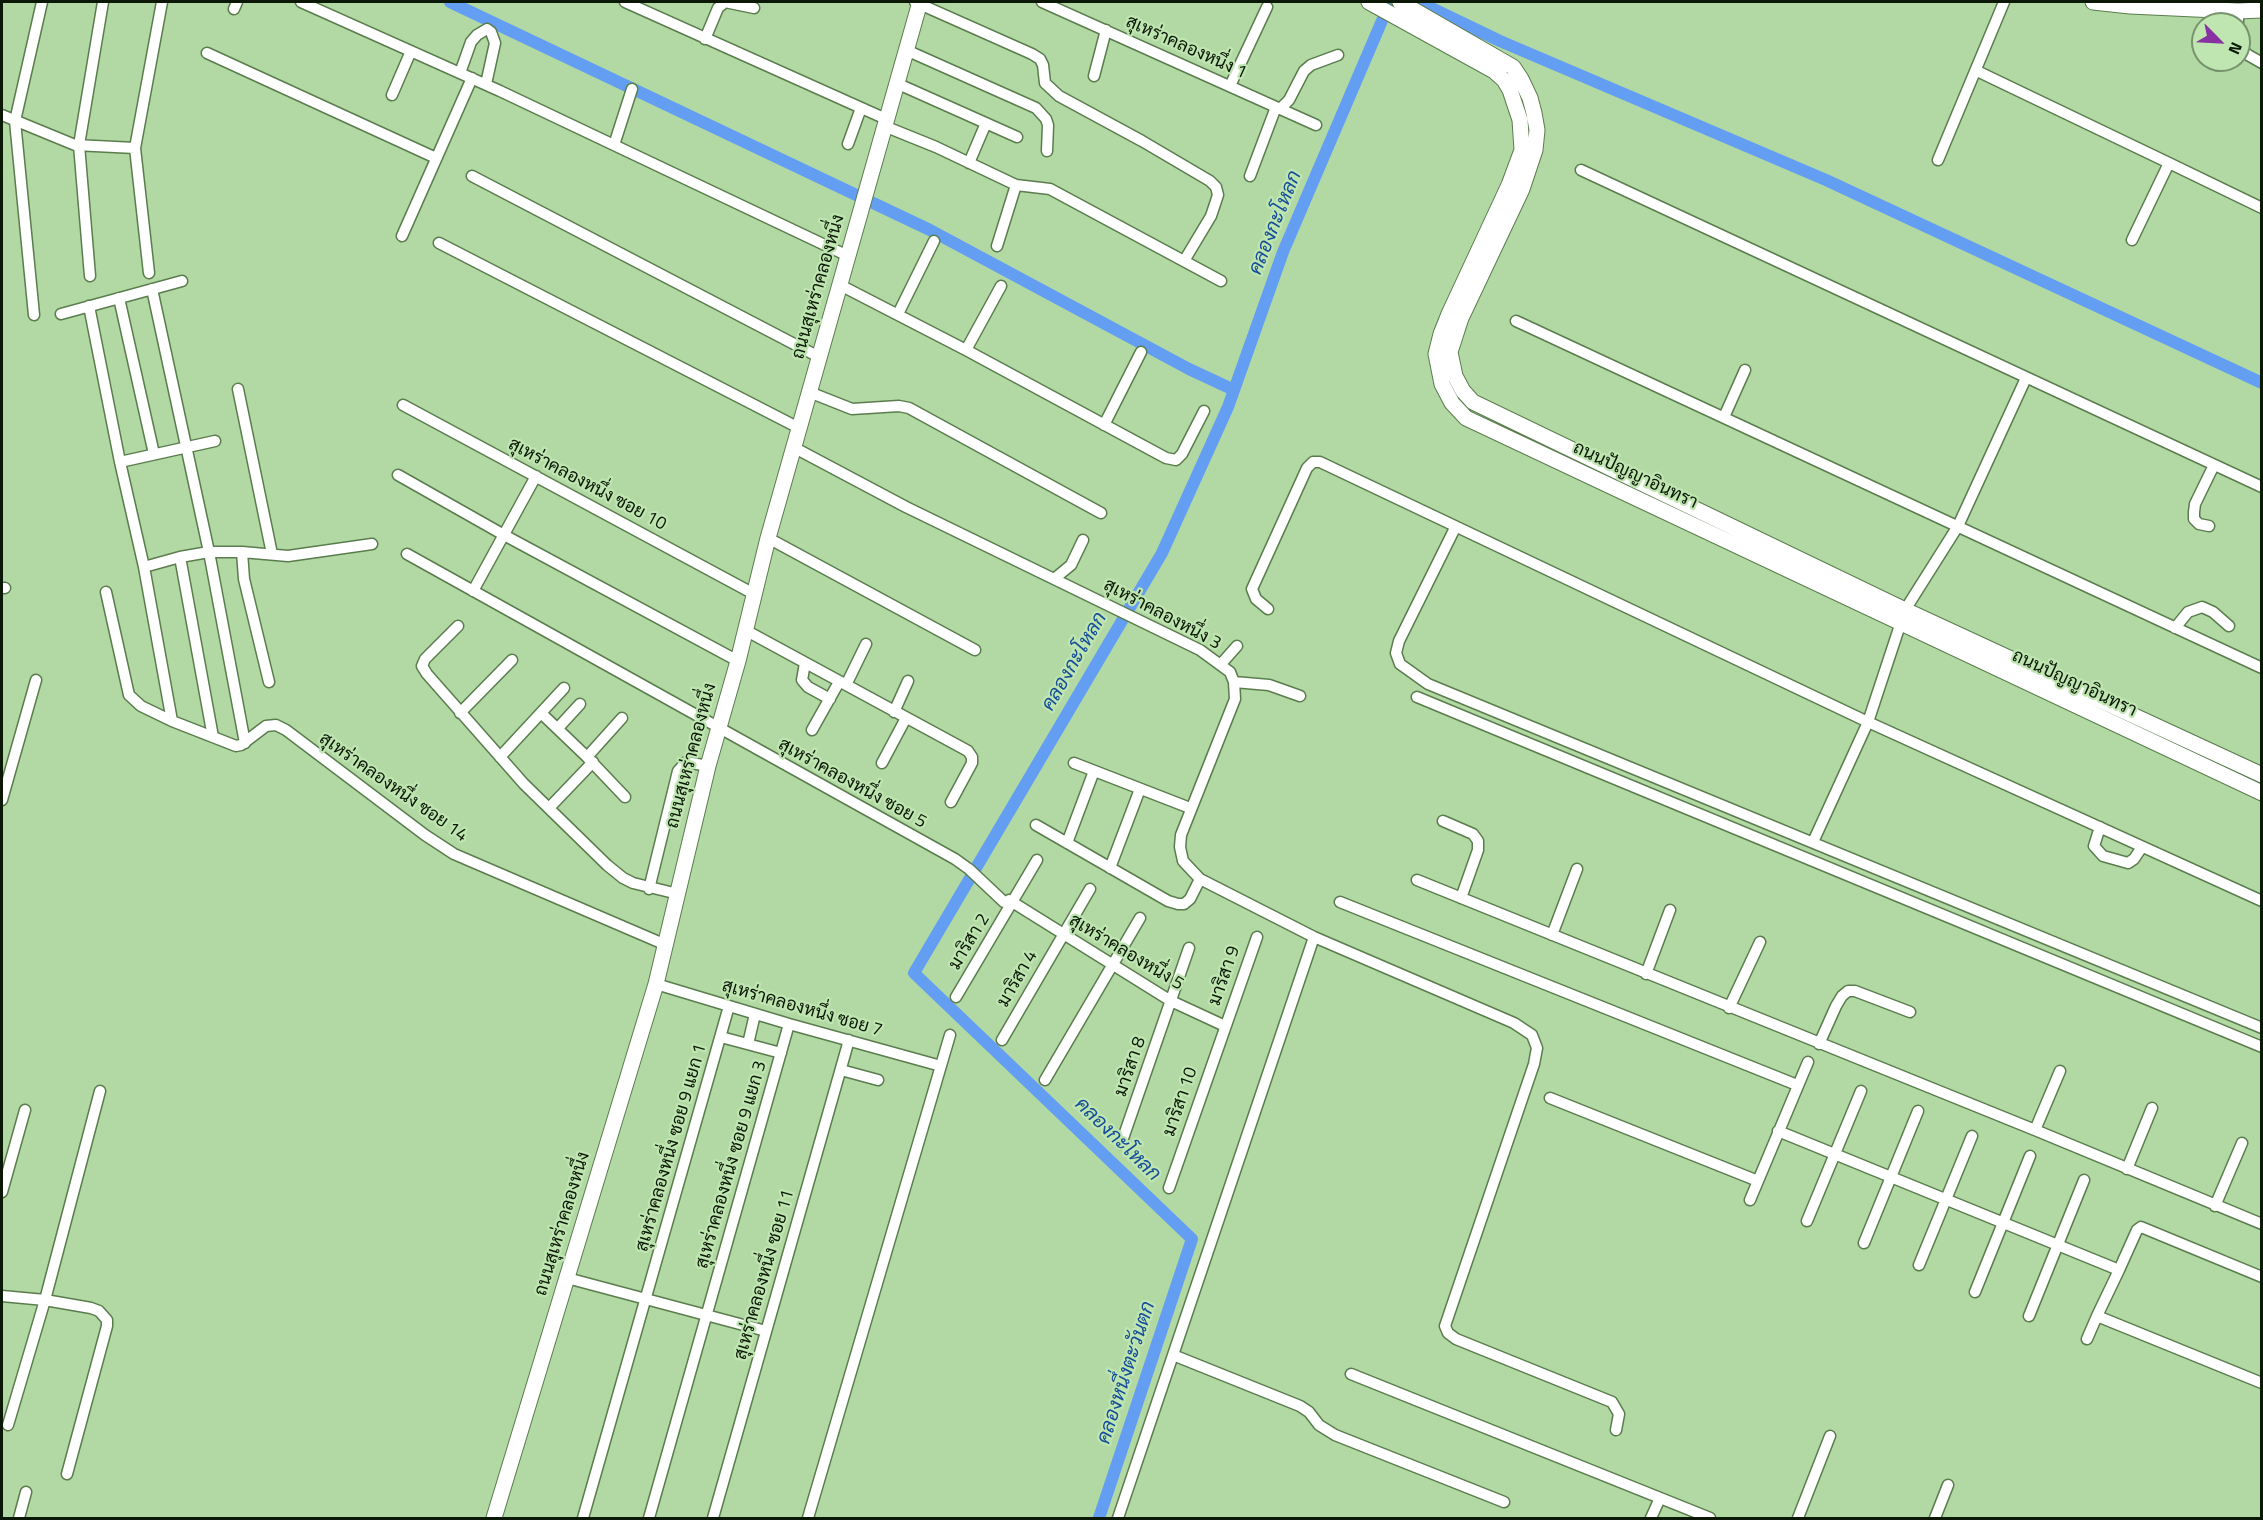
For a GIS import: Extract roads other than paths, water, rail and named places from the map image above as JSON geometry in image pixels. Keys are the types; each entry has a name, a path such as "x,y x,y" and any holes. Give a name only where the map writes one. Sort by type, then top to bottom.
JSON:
{"street":[{"path":"34,315 15,121 42,2"},
{"path":"90,276 79,145 103,2"},
{"path":"149,273 135,148 162,2"},
{"path":"301,2 486,84 848,256"},
{"path":"625,2 861,108 885,122 1016,185 1050,189 1221,281"},
{"path":"705,39 718,8 724,2 753,8"},
{"path":"918,2 1032,54 1040,59 1043,65 1045,83 1059,96 1142,141 1216,187 1218,195 1211,216 1184,261"},
{"name":"ถนนสุเหร่าคลองหนึ่ง","path":"494,1518 656,984 708,766 738,661 768,538 918,2"},
{"name":"สุเหร่าคลองหนึ่ง 1","path":"1042,2 1316,125"},
{"name":"ถนนปัญญาอินทรา","path":"1370,2 1494,70 1510,90 1522,134 1522,150 1509,185 1441,334 1436,354 1442,384 1452,403 1466,418 1904,617 2262,775"},
{"path":"1938,160 2004,2"},
{"path":"2093,2 2191,12"},
{"name":"ถนนปัญญาอินทรา","path":"1403,3 1512,67 1530,98 1537,130 1535,150 1521,189 1454,337 1450,352 1455,376 1463,391 1473,402 2262,794"},
{"path":"1230,86 1267,7"},
{"path":"460,73 471,42 487,29 491,32 495,43 486,84"},
{"path":"1094,76 1106,30"},
{"path":"906,50 1036,108 1046,118 1048,125 1047,151"},
{"path":"392,95 411,51"},
{"path":"207,53 436,158"},
{"path":"1250,176 1278,108 1289,100 1304,71 1311,65 1338,55"},
{"path":"1977,70 2262,208"},
{"path":"402,236 472,78"},
{"path":"896,83 1017,137"},
{"path":"614,145 632,89"},
{"path":"848,144 861,108"},
{"path":"2,115 79,145 135,148"},
{"path":"969,163 986,123"},
{"path":"2132,240 2169,163"},
{"path":"1581,170 2262,487"},
{"path":"472,176 819,357"},
{"path":"997,246 1016,185"},
{"path":"898,314 934,241"},
{"path":"439,243 799,428"},
{"path":"61,314 182,281"},
{"path":"840,285 1166,458 1176,460 1182,454 1204,411"},
{"path":"966,350 1001,286"},
{"path":"106,592 129,695 141,706 172,721 236,746 245,743 209,552 152,289"},
{"path":"119,298 154,454"},
{"path":"89,306 120,462 144,567 172,721"},
{"path":"1516,321 2262,668"},
{"path":"1104,424 1142,352"},
{"path":"1724,417 1745,370"},
{"path":"1813,842 1868,722 1904,617 1958,526 2026,378"},
{"path":"238,389 272,554"},
{"path":"809,392 852,408 899,406 909,408 1101,513"},
{"name":"สุเหร่าคลองหนึ่ง ซอย 10","path":"403,405 754,594"},
{"path":"120,462 215,441"},
{"name":"สุเหร่าคลองหนึ่ง 3","path":"793,447 906,507 1200,650 1230,672 1234,682"},
{"path":"1268,609 1256,599 1252,589 1307,468 1313,462 1320,462 1868,722 2262,901"},
{"path":"2209,526 2199,524 2194,519 2194,512 2195,504 2214,465"},
{"path":"398,475 738,661"},
{"path":"473,591 536,476"},
{"path":"1455,528 1399,641 1396,652 1400,664 1428,684 2262,1028"},
{"path":"768,538 975,650"},
{"path":"1054,579 1071,565 1083,540"},
{"path":"144,567 209,552 288,556 372,544"},
{"path":"242,552 243,579 269,682"},
{"name":"สุเหร่าคลองหนึ่ง ซอย 5","path":"407,554 969,868"},
{"path":"180,557 213,737"},
{"path":"2175,628 2188,612 2202,607 2229,626"},
{"path":"458,626 425,659 422,666 427,674 500,757 549,808 623,878 649,889 678,894"},
{"path":"745,630 968,751 972,757 972,763 951,802"},
{"path":"812,730 866,644"},
{"path":"1221,664 1237,646"},
{"path":"460,713 513,660"},
{"path":"805,663 802,680 808,687 830,699"},
{"path":"2,800 36,680"},
{"path":"894,712 909,681"},
{"path":"1300,696 1269,685 1234,682 1235,699 1181,835 1180,847 1183,861 1200,879 1314,937 1514,1023 1532,1035 1537,1048 1534,1064 1446,1317 1445,1326 1448,1334 1456,1339 1612,1402 1619,1414 1616,1430"},
{"path":"500,757 564,688"},
{"path":"1417,697 2262,1047"},
{"path":"558,729 580,704"},
{"path":"541,713 590,759 625,797"},
{"path":"549,808 622,718"},
{"path":"882,763 906,718"},
{"name":"สุเหร่าคลองหนึ่ง ซอย 14","path":"245,743 266,726 276,725 286,730 425,835 454,854 666,945"},
{"path":"649,889 678,771 686,762 708,766"},
{"path":"1074,763 1190,808"},
{"path":"1067,843 1094,771"},
{"path":"1110,868 1140,789"},
{"path":"1443,821 1473,834 1478,841 1478,850 1461,898"},
{"path":"1036,825 1178,904 1184,904 1190,899 1200,879"},
{"path":"2100,828 2094,846 2103,856 2128,863 2134,859 2142,847"},
{"path":"1790,852 1797,835"},
{"path":"1817,864 1824,846"},
{"name":"มาริสา 2","path":"956,997 1038,860"},
{"name":"สุเหร่าคลองหนึ่ง 5","path":"969,868 1004,902 1012,904 1171,1001 1225,1026"},
{"path":"1552,935 1577,868"},
{"path":"1417,880 2262,1224"},
{"name":"มาริสา 4","path":"1002,1040 1090,889"},
{"path":"1341,902 1797,1085"},
{"path":"1646,974 1670,910"},
{"path":"1045,1080 1140,918"},
{"name":"มาริสา 9","path":"1225,1026 1257,937"},
{"path":"1118,1518 1314,937"},
{"path":"1729,1008 1760,942"},
{"name":"มาริสา 8","path":"1122,1144 1189,948"},
{"name":"สุเหร่าคลองหนึ่ง ซอย 7","path":"656,984 940,1066"},
{"path":"1819,1044 1836,1006 1848,991 1855,991 1910,1012"},
{"name":"สุเหร่าคลองหนึ่ง ซอย 9 แยก 1","path":"583,1518 729,1006"},
{"path":"748,1044 755,1014"},
{"name":"สุเหร่าคลองหนึ่ง ซอย 9 แยก 3","path":"649,1518 789,1024"},
{"name":"มาริสา 10","path":"1168,1188 1225,1026"},
{"path":"808,1518 950,1035"},
{"path":"721,1036 781,1053"},
{"name":"สุเหร่าคลองหนึ่ง ซอย 11","path":"713,1518 849,1040"},
{"path":"1750,1200 1808,1062"},
{"path":"841,1070 878,1080"},
{"path":"2035,1130 2060,1071"},
{"path":"8,1425 45,1300 100,1091"},
{"path":"1807,1221 1861,1091"},
{"path":"1550,1098 1758,1181"},
{"path":"2127,1169 2152,1108"},
{"path":"2,1192 24,1110"},
{"path":"1864,1243 1918,1111"},
{"path":"1778,1131 2119,1270"},
{"path":"1919,1265 1971,1136"},
{"path":"2215,1206 2242,1143"},
{"path":"1975,1292 2030,1156"},
{"path":"2029,1316 2084,1180"},
{"path":"2087,1339 2137,1230 2141,1227 2262,1277"},
{"path":"567,1278 766,1330"},
{"path":"2,1296 91,1308 99,1311 107,1320 67,1474"},
{"path":"2097,1316 2262,1383"},
{"path":"1173,1355 1300,1406 1309,1412 1319,1425 1335,1435 1504,1502"},
{"path":"1351,1374 1710,1518"},
{"path":"1798,1518 1830,1436"},
{"path":"1935,1518 1948,1485"},
{"path":"19,1518 26,1492"},
{"path":"1651,1518 1659,1498"}],"waterway":[{"path":"450,2 930,230 1189,369 1234,390"},
{"name":"คลองกะโหลก","path":"1099,1518 1192,1239 914,973 1162,553 1228,407 1283,252 1390,2"},
{"path":"1419,2 1500,41 1826,180 2262,383"}],"water label":[{"name":"คลองหนึ่งตะวันตก","path":"1127,1373"}]}
